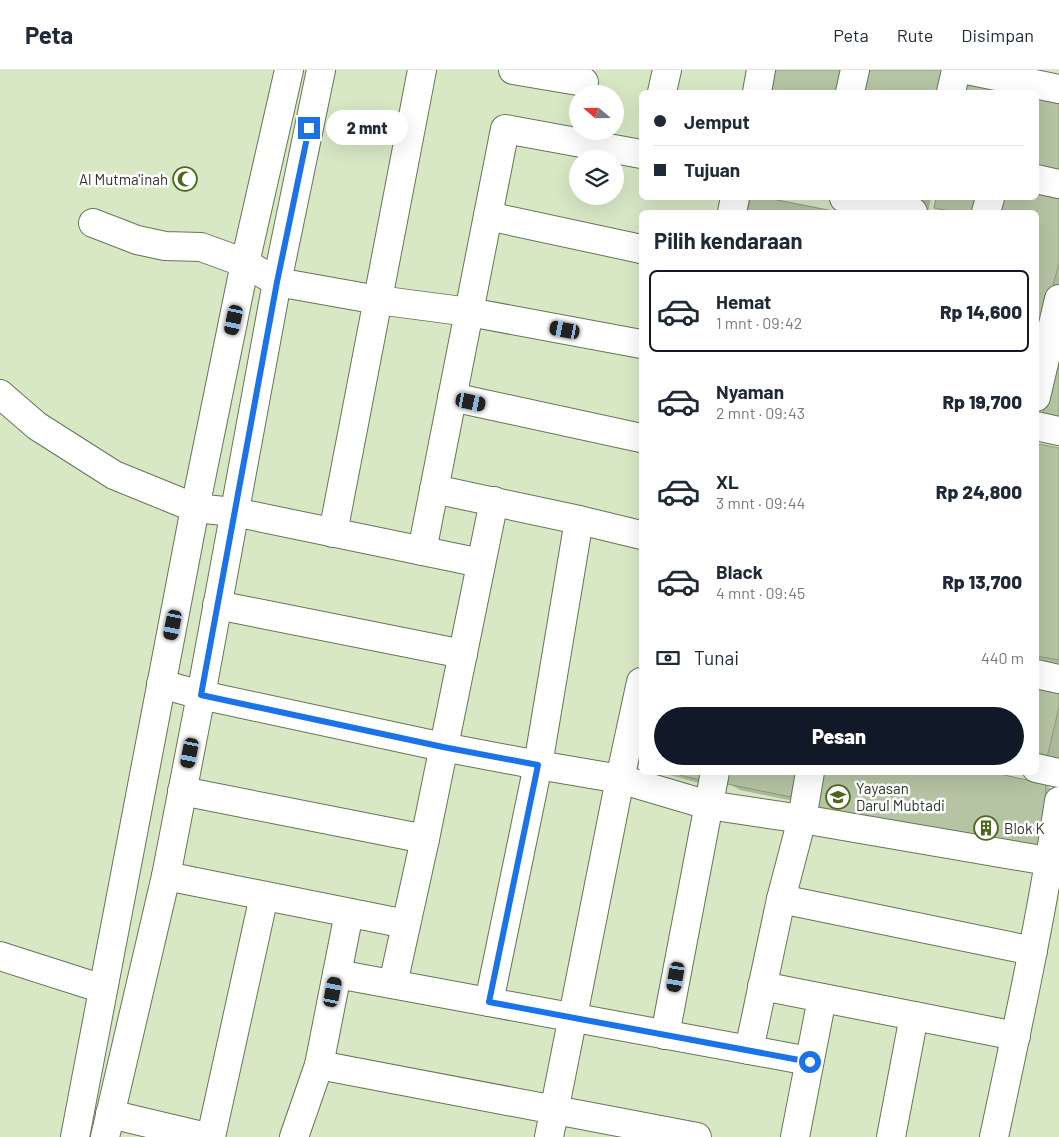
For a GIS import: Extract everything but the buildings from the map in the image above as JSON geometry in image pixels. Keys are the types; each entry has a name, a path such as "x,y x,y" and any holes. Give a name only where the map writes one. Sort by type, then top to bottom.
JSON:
{"street":[{"path":"207,1137 108,1125 166,876 277,282 321,70"},
{"path":"333,533 422,70"},
{"path":"513,70 584,82"},
{"path":"662,90 667,70"},
{"path":"757,90 761,70"},
{"path":"850,90 855,70"},
{"path":"951,90 956,70"},
{"path":"967,70 1059,89"},
{"path":"75,1137 195,508 245,264 288,71"},
{"path":"422,551 505,129 569,130"},
{"path":"603,140 639,153"},
{"path":"1039,180 1059,184"},
{"path":"854,200 903,210"},
{"path":"488,216 639,249"},
{"path":"93,223 137,240 165,246 201,247 245,264 277,282 378,300 469,312 639,344"},
{"path":"1039,385 1059,299"},
{"path":"0,394 37,426 114,475 195,508 234,512 481,563"},
{"path":"452,398 639,438"},
{"path":"1039,427 1059,432"},
{"path":"434,489 639,535"},
{"path":"393,984 425,839 494,501"},
{"path":"489,1002 538,765 579,520"},
{"path":"217,605 463,654"},
{"path":"1039,675 1059,678"},
{"path":"161,684 201,695 443,747 620,779 708,805 1054,862"},
{"path":"549,1137 639,691"},
{"path":"1039,769 1059,773"},
{"path":"666,1034 713,775"},
{"path":"748,1050 780,899 802,819 809,775"},
{"path":"182,791 425,839"},
{"path":"994,1137 1054,862 1059,801"},
{"path":"166,876 406,924"},
{"path":"211,1137 264,896"},
{"path":"780,899 1034,951"},
{"path":"294,1137 319,1065 349,913"},
{"path":"0,956 103,989"},
{"path":"337,974 810,1062"},
{"path":"762,986 1016,1036"},
{"path":"795,1137 822,998"},
{"path":"891,1137 914,1016"},
{"path":"319,1065 697,1137"}],"place":[{"name":"Al Mutma'inah","path":"185,179"},
{"name":"Yayasan Darul Mubtadi","path":"838,797"},
{"name":"Blok K","path":"986,828"}],"route":[{"path":"309,128 277,282 201,695 443,747 538,765 489,1002 810,1062"}]}
